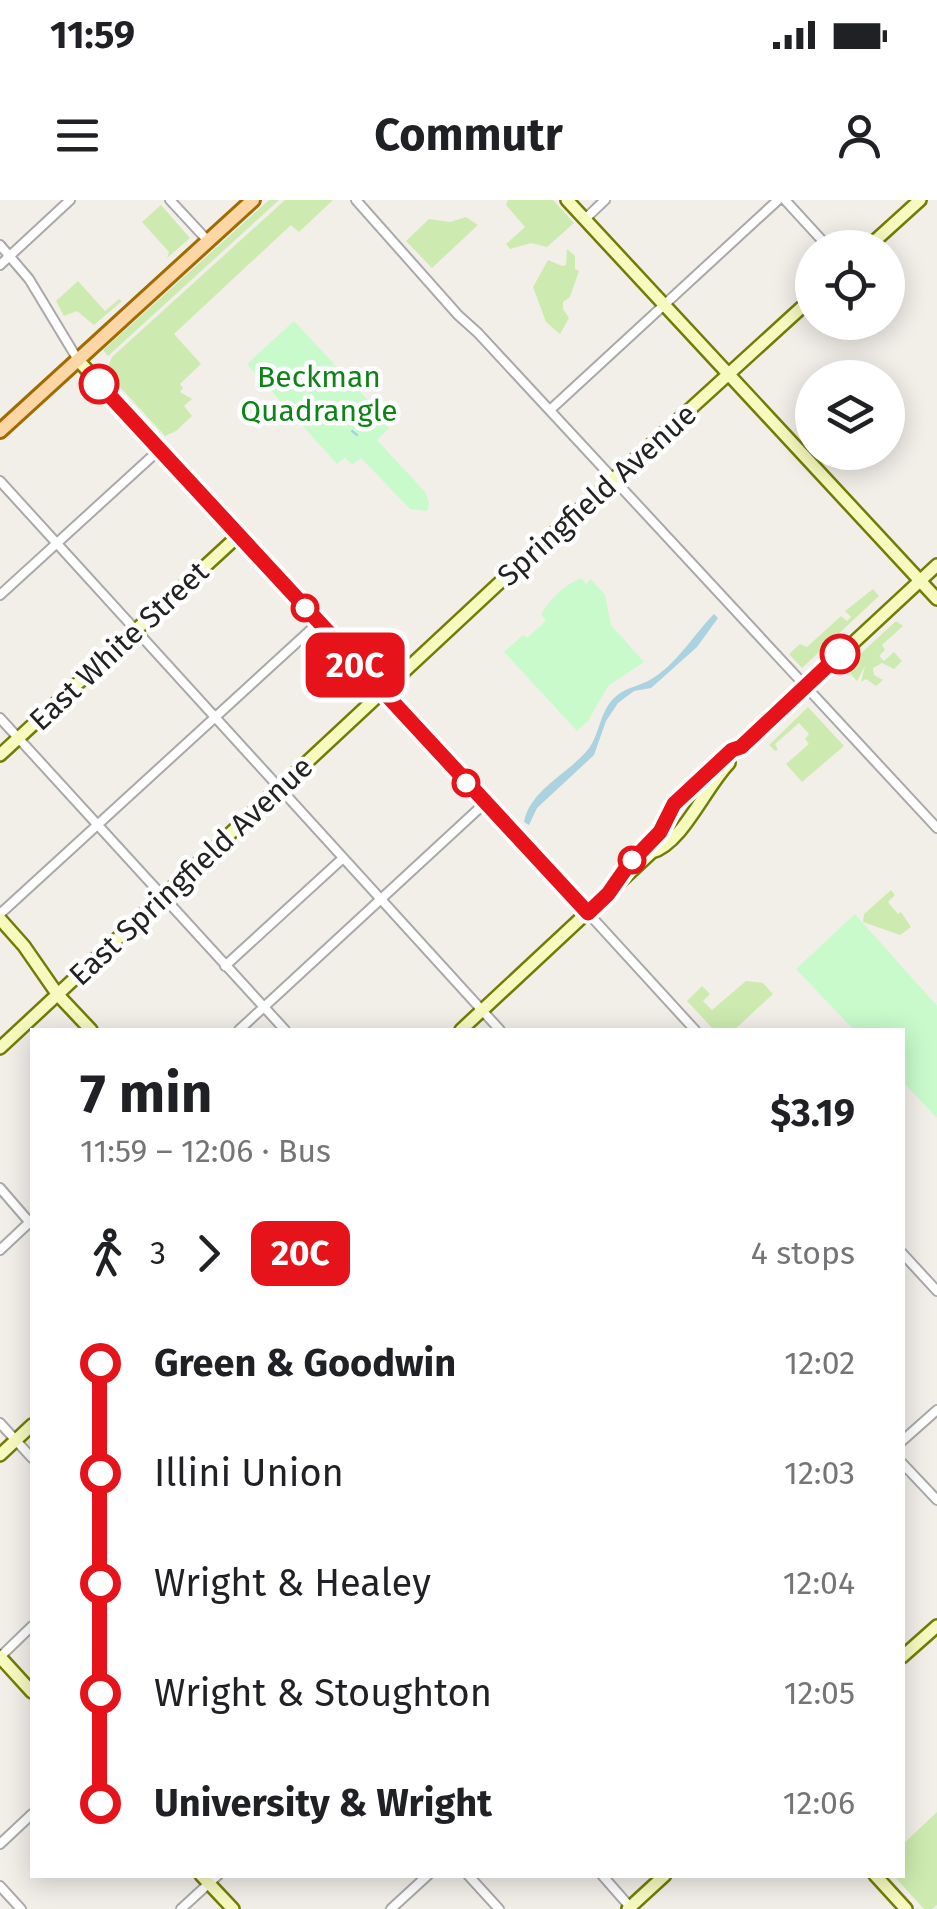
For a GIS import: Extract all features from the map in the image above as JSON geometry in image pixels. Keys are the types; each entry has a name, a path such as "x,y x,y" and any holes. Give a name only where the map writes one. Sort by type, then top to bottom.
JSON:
{"main road":[{"path":"0,431 253,200"}],"street":[{"path":"0,265 70,200"},
{"path":"170,200 208,241"},
{"path":"356,200 937,828"},
{"path":"568,200 937,599"},
{"path":"585,219 605,200"},
{"path":"550,410 782,200 811,230"},
{"path":"887,230 920,200"},
{"path":"0,246 37,290 78,360 382,695 588,913 689,1028"},
{"name":"Springfield Avenue","path":"382,695 795,314"},
{"path":"0,594 159,450"},
{"path":"0,482 498,1028"},
{"name":"East White Street","path":"0,755 238,536"},
{"path":"652,852 673,839 741,747 937,565"},
{"path":"88,1028 58,995 0,917 318,623"},
{"name":"East Springfield Avenue","path":"0,1048 382,695"},
{"path":"0,718 283,1028"},
{"path":"463,1028 652,852 674,804 732,750 741,747"},
{"path":"241,1028 484,803"},
{"path":"226,966 342,859"},
{"path":"0,1188 30,1220"},
{"path":"0,1250 30,1224"},
{"path":"905,1256 937,1291"},
{"path":"905,1438 937,1410"},
{"path":"0,1423 30,1456"},
{"path":"0,1455 30,1427"},
{"path":"905,1465 937,1500"},
{"path":"905,1654 937,1626"},
{"path":"30,1628 0,1657 30,1690"},
{"path":"0,1844 30,1816"},
{"path":"181,1909 209,1878 233,1909"},
{"path":"391,1909 420,1878"},
{"path":"471,1878 499,1909"},
{"path":"604,1878 629,1908 662,1878"},
{"path":"878,1878 906,1909"},
{"path":"0,1886 22,1909"}],"green space":[{"path":"269,200 279,200 108,356 103,350"},
{"path":"285,200 333,200 299,232 291,225 174,334 201,364 180,384 180,392 192,399 184,406 192,416 165,436 106,372 112,357"},
{"path":"508,200 553,200 574,223 547,247 531,243 510,249 506,244 525,227 506,205"},
{"path":"161,205 190,238 167,258 169,252 142,222"},
{"path":"466,217 478,225 432,268 406,241 429,219 450,222"},
{"path":"567,249 575,256 575,269 579,271 570,297 563,302 569,318 560,334 546,322 533,287 548,260 566,265"},
{"path":"78,281 105,311 119,299 122,301 94,325 77,311 64,316 56,301"},
{"name":"Beckman Quadrangle","path":"294,321 377,410 376,414 389,428 377,440 426,493 427,511 410,509 361,458 352,465 345,457 337,464 247,364"},
{"path":"581,578 586,584 591,579 605,595 611,625 644,662 608,686 588,721 577,731 504,652 546,621 541,614 549,603"},
{"path":"873,589 879,596 802,668 789,654 800,644 807,647 841,616 847,621 851,617 845,611"},
{"path":"896,621 903,626 882,645 885,650 879,656 884,661 894,652 902,661 894,669 882,663 873,668 874,675 883,680 876,686 866,679 861,682 865,666 857,681 845,668"},
{"path":"808,707 844,746 802,782 786,764 809,744 805,739 809,734 799,723 775,744 778,750 769,745"},
{"path":"891,890 895,895 888,902 911,927 900,935 863,922 864,914"},
{"path":"855,914 937,1006 937,1118 905,1084 905,1028 852,1028 796,969"},
{"path":"746,981 763,983 773,994 736,1028 712,1028 687,1001 702,986 710,994 703,1001 712,1010"},
{"path":"937,1812 937,1905 932,1909 924,1909 896,1878 905,1878 905,1842"}],"water":[{"path":"714,614 718,618 697,647 651,688 634,691 618,703 606,721 594,755 537,808 529,825 524,822 540,793 590,747 614,698 667,667"}],"waterway":[{"path":"352,431 357,435"}],"bus line":[{"name":"20C","path":"99,384 374,686 588,913 660,832 674,804 840,654"}]}
